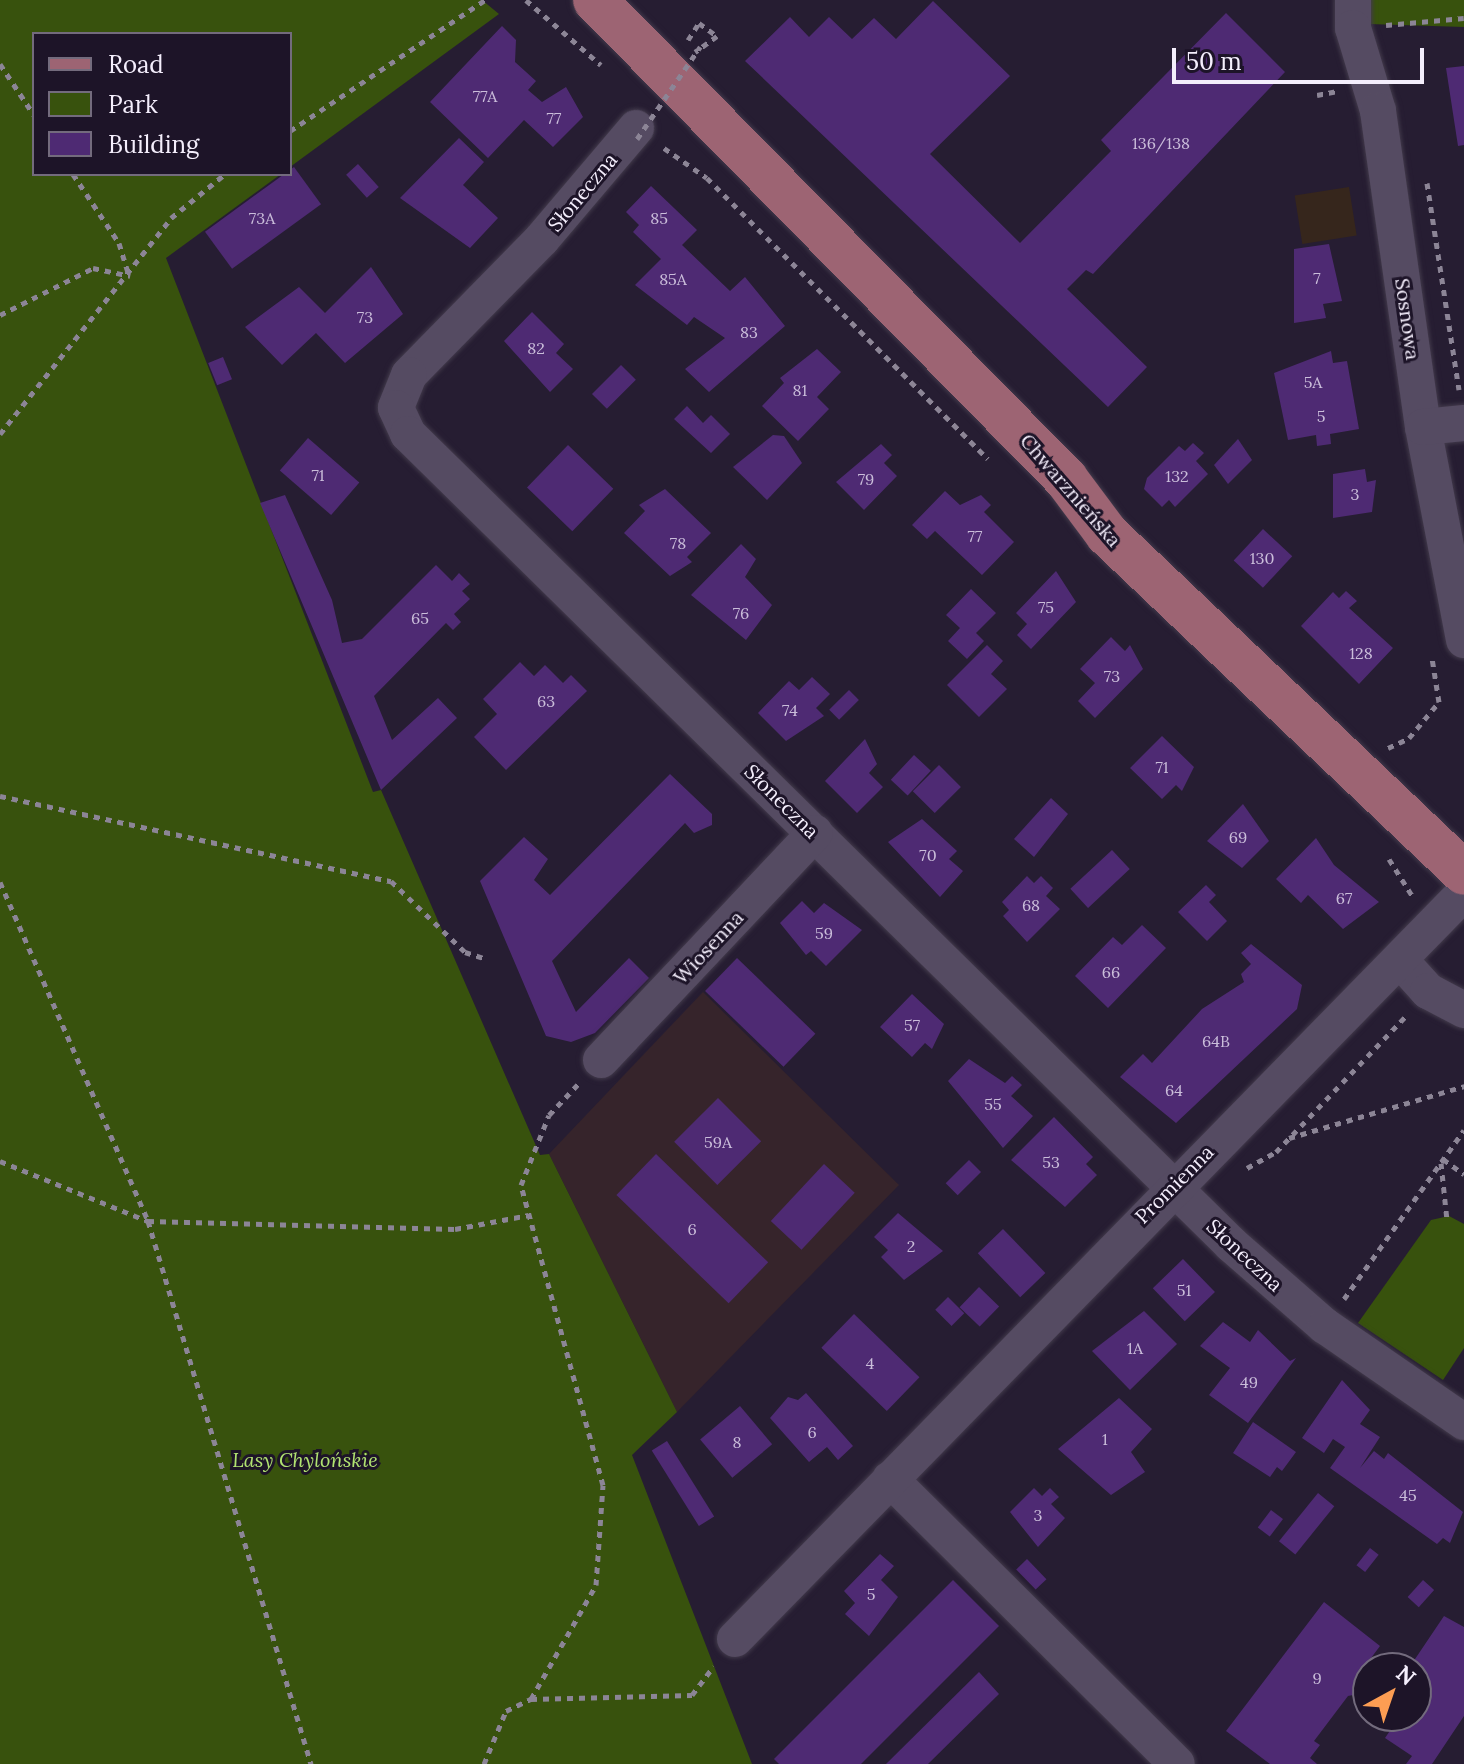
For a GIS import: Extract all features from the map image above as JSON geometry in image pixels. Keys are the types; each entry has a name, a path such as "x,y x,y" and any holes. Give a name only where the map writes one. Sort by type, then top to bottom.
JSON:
{"main road":[{"name":"Chwarznieńska","path":"563,0 644,59"},
{"name":"Chwarznieńska","path":"595,0 644,59 1024,436 1117,544 1461,869"}],"street":[{"name":"Sosnowa","path":"1353,14 1378,111 1423,427 1464,640"},
{"name":"Słoneczna","path":"644,136 409,375 396,408 408,434 1171,1185 1325,1326 1464,1422"},
{"path":"1423,427 1464,423"},
{"name":"Wiosenna","path":"601,1060 815,833"},
{"name":"Promienna","path":"735,1639 1171,1185 1400,960 1461,869"},
{"path":"1400,960 1428,991 1464,1010"},
{"path":"890,1479 1177,1764"}],"path":[{"path":"292,130 485,0"},
{"path":"526,0 644,59 684,46 699,23 717,36 706,50 700,47 644,136 707,178 858,332"},
{"path":"1353,14 1464,18"},
{"path":"0,64 32,112"},
{"path":"74,176 119,243 130,276"},
{"path":"0,434 130,276 171,218 223,176"},
{"path":"0,315 93,268 130,276"},
{"path":"0,796 391,881 465,952 484,958"},
{"path":"0,882 148,1221 311,1764"},
{"path":"1239,1173 1288,1138 1410,1012"},
{"path":"531,1699 596,1585 603,1485 521,1185 549,1115 601,1060"},
{"path":"1288,1138 1464,1086"},
{"path":"1325,1326 1464,1130"},
{"path":"0,1161 148,1221 455,1229 529,1215"},
{"path":"1442,1161 1464,1174"},
{"path":"1442,1161 1447,1220"},
{"path":"484,1764 506,1711 531,1699 692,1695 735,1639"}],"shaded area":[{"path":"1349,187 1357,235 1302,244 1295,196"},
{"path":"703,992 899,1185 677,1412 549,1154"}],"green space":[{"name":"Lasy Chylońskie","path":"0,0 482,0 499,14 292,166 292,32 32,32 32,176 278,176 166,258 373,792 381,790 540,1155 549,1154 677,1412 632,1455 752,1764 0,1764"},
{"path":"1365,0 1464,0 1464,27 1369,24"},
{"path":"1449,1216 1464,1224 1464,1348 1443,1380 1358,1323 1431,1220"}],"building":[{"path":"933,1 1010,76 930,154 1020,243 1111,151 1101,140 1226,13 1285,72 1093,274 1086,270 1067,289 1147,367 1108,407 745,61 790,17 809,37 829,17 852,39 874,18 896,39"},
{"path":"502,26 516,40 515,62 536,81 528,90 542,102 566,87 583,117 553,147 524,120 488,158 430,102"},
{"path":"1464,66 1464,145 1458,146 1446,68"},
{"path":"459,138 484,162 463,185 498,218 470,248 400,198"},
{"path":"358,164 379,187 367,198 346,175"},
{"path":"294,167 321,204 232,269 205,232 282,176 292,176"},
{"path":"651,186 697,230 682,245 730,291 745,277 785,326 709,392 685,369 725,338 694,317 687,325 635,285 661,259 633,232 639,225 626,212"},
{"path":"1329,244 1342,301 1323,304 1326,318 1294,323 1294,249"},
{"path":"371,267 403,314 345,363 316,333 282,365 245,327 299,287 325,313"},
{"path":"532,312 564,344 556,353 573,369 550,392 504,341"},
{"path":"817,349 841,372 817,397 829,409 798,441 762,406 784,383 780,378"},
{"path":"1331,351 1333,363 1347,361 1359,429 1330,434 1331,444 1317,446 1316,435 1288,440 1274,373"},
{"path":"223,357 232,379 217,385 208,363"},
{"path":"621,365 636,380 607,409 592,394"},
{"path":"687,406 703,423 711,415 730,434 711,453 674,419"},
{"path":"773,435 784,436 802,463 767,500 733,467"},
{"path":"308,438 359,483 331,515 280,470"},
{"path":"1238,439 1252,460 1228,484 1214,465"},
{"path":"1193,443 1204,453 1196,461 1208,474 1175,507 1169,500 1162,507 1144,489 1147,478 1179,446 1185,451"},
{"path":"881,444 892,455 884,463 897,476 864,510 836,482"},
{"path":"568,445 613,489 572,531 527,487"},
{"path":"1365,469 1367,482 1376,480 1372,512 1333,518 1333,474"},
{"path":"665,489 711,533 687,557 692,562 670,576 624,533 645,511 639,505"},
{"path":"945,491 960,505 981,495 991,505 984,512 1014,542 982,575 935,531 927,539 912,525"},
{"path":"285,495 332,600 342,643 362,639 436,565 452,581 459,573 470,584 462,591 470,599 454,614 461,622 453,630 446,623 374,696 392,740 438,698 457,718 381,790 260,503"},
{"path":"1263,529 1292,556 1263,588 1234,560"},
{"path":"741,544 756,559 745,577 772,605 746,640 691,595"},
{"path":"1056,571 1076,602 1031,649 1017,635 1027,624 1016,613"},
{"path":"971,589 996,613 976,633 984,641 967,659 948,641 960,628 946,615"},
{"path":"1346,591 1357,601 1349,608 1393,648 1359,684 1301,626 1333,592 1339,598"},
{"path":"1111,637 1125,651 1130,645 1143,669 1095,718 1078,701 1095,683 1080,669"},
{"path":"987,645 1003,661 991,674 1007,689 979,717 947,685"},
{"path":"520,662 534,676 545,665 563,683 571,675 587,691 506,770 474,737 497,714 483,699"},
{"path":"812,677 830,694 816,708 824,716 786,741 758,713 789,681 799,690"},
{"path":"849,690 859,700 839,720 829,710"},
{"path":"1162,736 1194,767 1182,791 1176,785 1162,799 1130,768"},
{"path":"865,739 877,764 869,773 883,787 857,813 825,781"},
{"path":"914,755 931,771 908,796 891,780"},
{"path":"939,765 961,787 935,813 913,791"},
{"path":"670,774 712,814 712,825 694,833 685,823 552,961 576,1012 629,958 649,978 595,1033 571,1042 546,1036 480,881 524,837 548,859 534,880 550,895"},
{"path":"1051,798 1068,814 1034,857 1014,839"},
{"path":"1243,804 1269,841 1242,868 1207,841"},
{"path":"922,819 957,851 949,859 963,871 940,897 888,842"},
{"path":"1316,838 1334,865 1379,902 1343,929 1308,895 1301,903 1276,879"},
{"path":"1112,850 1130,869 1088,908 1070,889"},
{"path":"1027,876 1034,883 1041,876 1053,888 1046,896 1060,909 1027,942 1003,916 1009,910 1002,902"},
{"path":"1206,885 1216,895 1209,902 1227,921 1207,941 1178,912"},
{"path":"802,901 814,913 824,903 862,930 826,966 811,951 806,955 780,923"},
{"path":"1142,925 1166,948 1108,1008 1075,976 1113,937 1122,945"},
{"path":"1251,944 1302,985 1297,1009 1176,1123 1120,1077 1143,1054 1152,1063 1202,1009 1244,982 1241,974 1251,964 1241,953"},
{"path":"737,958 815,1034 783,1067 705,991"},
{"path":"912,994 944,1024 932,1049 925,1043 912,1057 880,1027"},
{"path":"969,1059 1005,1083 1012,1076 1022,1085 1011,1096 1033,1116 1003,1148 948,1081"},
{"path":"718,1098 761,1141 717,1185 674,1142"},
{"path":"1054,1117 1093,1157 1086,1164 1097,1175 1065,1207 1011,1160"},
{"path":"656,1154 768,1262 729,1303 616,1195"},
{"path":"969,1160 981,1172 958,1195 946,1183"},
{"path":"824,1164 855,1193 802,1250 771,1221"},
{"path":"898,1213 943,1251 904,1280 881,1257 888,1250 874,1237"},
{"path":"1003,1229 1045,1273 1020,1297 978,1253"},
{"path":"1183,1259 1215,1292 1185,1321 1153,1288"},
{"path":"979,1287 999,1306 980,1327 960,1307"},
{"path":"948,1297 964,1313 952,1326 935,1310"},
{"path":"1144,1311 1177,1344 1130,1390 1092,1351"},
{"path":"854,1314 919,1377 887,1411 821,1348"},
{"path":"1223,1322 1250,1342 1258,1330 1290,1361 1296,1358 1248,1423 1209,1395 1230,1368 1200,1346"},
{"path":"1342,1380 1370,1410 1360,1424 1380,1437 1360,1468 1374,1451 1384,1459 1388,1453 1463,1512 1450,1543 1443,1538 1437,1544 1330,1468 1345,1447 1333,1439 1324,1453 1302,1438"},
{"path":"806,1393 853,1446 838,1460 827,1447 809,1462 770,1418 788,1397 798,1400"},
{"path":"1119,1398 1152,1429 1131,1452 1145,1472 1111,1495 1058,1449"},
{"path":"740,1406 772,1444 732,1478 700,1439"},
{"path":"1253,1422 1296,1452 1282,1471 1277,1467 1270,1477 1233,1453"},
{"path":"667,1441 714,1516 699,1526 652,1451"},
{"path":"1034,1488 1042,1496 1050,1488 1059,1497 1051,1504 1065,1518 1038,1547 1010,1512"},
{"path":"1318,1493 1334,1506 1295,1554 1279,1541"},
{"path":"1271,1510 1283,1519 1270,1537 1258,1528"},
{"path":"1370,1548 1379,1555 1365,1572 1356,1565"},
{"path":"880,1554 894,1566 881,1580 898,1597 869,1636 845,1614 855,1603 844,1591"},
{"path":"1027,1559 1046,1579 1036,1590 1016,1569"},
{"path":"953,1580 999,1626 861,1764 779,1764 774,1759"},
{"path":"1423,1580 1434,1590 1419,1607 1408,1597"},
{"path":"1324,1602 1380,1646 1376,1652 1352,1652 1352,1695 1348,1696 1314,1741 1320,1745 1310,1758 1317,1764 1270,1764 1226,1731"},
{"path":"1444,1616 1464,1627 1464,1716 1432,1764 1406,1764 1412,1756 1385,1738 1389,1732 1432,1732 1432,1652 1420,1652"},
{"path":"979,1672 999,1694 928,1764 886,1764"}]}
